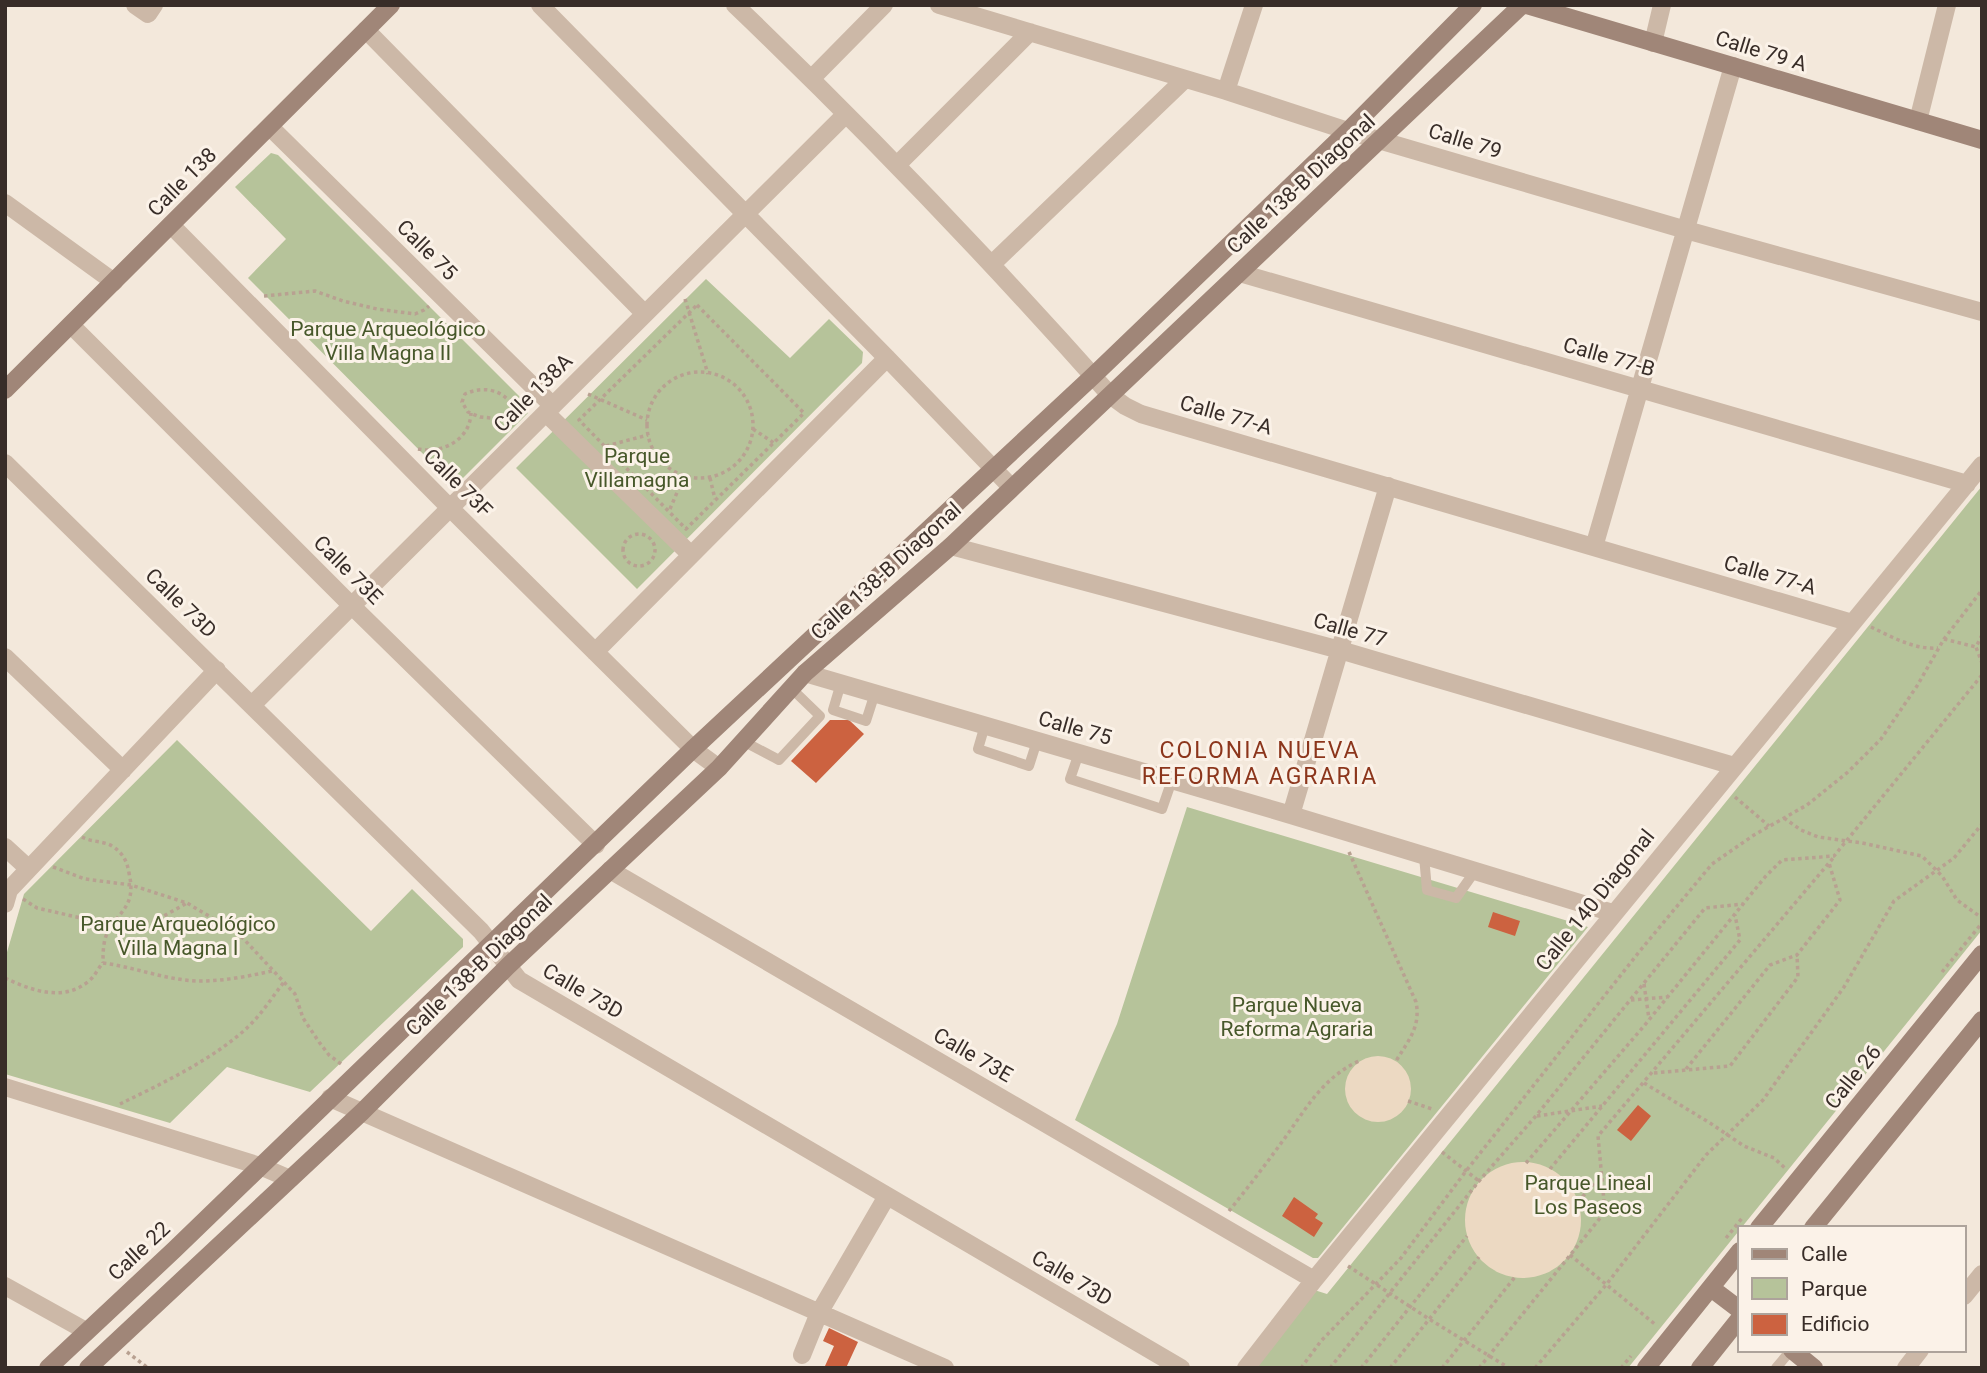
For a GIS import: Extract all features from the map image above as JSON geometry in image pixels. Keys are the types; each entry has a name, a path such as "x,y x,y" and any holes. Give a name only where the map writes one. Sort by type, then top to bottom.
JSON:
{"street":[{"name":"Calle 138","path":"5,390 391,5"},
{"path":"540,5 1012,488"},
{"name":"Calle 77-A","path":"735,5 897,165 992,264 1110,395 1125,406 1141,414 1852,623"},
{"path":"811,78 884,5"},
{"name":"Calle 79","path":"939,5 1226,91 1348,131 1686,230 1982,312"},
{"path":"1226,91 1254,5"},
{"name":"Calle 138-B Diagonal","path":"260,1166 693,749 1093,376 1348,131 1473,5"},
{"name":"Calle 138-B Diagonal","path":"290,1179 362,1112 508,966 719,768 805,673 951,546 1525,5"},
{"name":"Calle 79 A","path":"1525,5 1982,140"},
{"path":"1653,43 1662,5"},
{"path":"1918,121 1947,5"},
{"path":"366,30 645,314"},
{"path":"897,165 1030,32"},
{"path":"1594,547 1733,66"},
{"path":"992,264 1185,79"},
{"name":"Calle 138A","path":"252,705 450,508 543,410 645,314 846,114"},
{"name":"Calle 75","path":"270,127 543,410 691,555"},
{"path":"5,203 114,282"},
{"name":"Calle 73F","path":"171,225 595,652 693,749 719,768"},
{"name":"Calle 77-B","path":"1240,273 1966,484"},
{"name":"Calle 73E","path":"71,324 352,606 596,845"},
{"path":"595,652 887,358"},
{"name":"Calle 73D","path":"5,463 481,931 519,980 1181,1368"},
{"name":"Calle 140 Diagonal","path":"1246,1368 1314,1280 1613,913 1982,465"},
{"path":"1291,815 1388,486"},
{"name":"Calle 77","path":"951,546 1340,650 1734,766"},
{"path":"5,657 123,770"},
{"path":"9,895 29,869 217,670"},
{"name":"Calle 75","path":"805,673 1291,815 1613,913"},
{"path":"5,847 29,869"},
{"name":"Calle 73E","path":"610,870 1314,1280"},
{"name":"Calle 26","path":"1761,1226 1982,954"},
{"path":"1815,1226 1982,1020"},
{"path":"5,1087 260,1166 290,1179 88,1368"},
{"path":"330,1098 945,1368"},
{"name":"Calle 22","path":"48,1368 260,1166"},
{"path":"802,1355 819,1313 887,1196"},
{"path":"1646,1368 1738,1254"},
{"path":"1966,1294 1982,1274"},
{"path":"5,1286 86,1331"},
{"path":"1711,1288 1738,1308"},
{"path":"1700,1368 1738,1320"},
{"path":"1794,1352 1814,1368"},
{"path":"1906,1368 1918,1352"}],"lane":[{"path":"842,683 833,710 866,721 875,693"},
{"path":"743,741 779,760 820,716 791,688"},
{"path":"985,725 978,750 1029,766 1037,741"},
{"path":"1079,753 1070,779 1162,809 1172,780"},
{"path":"1424,856 1427,890 1456,898 1475,871"},
{"path":"1776,1368 1789,1352"}],"path":[{"path":"259,297 316,291 354,304 415,314 430,305"},
{"path":"684,296 708,373"},
{"path":"697,305 804,413 686,529 579,421 689,313 697,305"},
{"path":"708,373 720,376 734,385 745,398 752,414 753,429 749,447 739,462 726,472 710,478 692,478 676,473 661,462 651,448 648,412 655,396 667,383 684,374 708,373"},
{"path":"477,389 492,390 510,401 515,409 503,419 480,417 468,412 462,402 465,394 477,389"},
{"path":"586,393 647,420"},
{"path":"515,409 543,410"},
{"path":"416,449 435,451 451,445 467,429 471,413"},
{"path":"753,429 782,448"},
{"path":"585,452 648,435"},
{"path":"710,478 718,512"},
{"path":"639,533 649,537 656,551 652,560 643,566 633,565 623,553 623,547 629,537 639,533"},
{"path":"1301,1368 1321,1341 1401,1258 1466,1171 1712,864 1754,835 1807,805 1848,772 1881,739 1917,686 1944,639 1982,590"},
{"path":"1871,627 1926,649 1938,648"},
{"path":"1982,635 1976,648 1982,663"},
{"path":"1944,639 1976,648"},
{"path":"1479,1368 1605,1212 1598,1136 1829,863 1982,676"},
{"path":"1735,797 1769,827"},
{"path":"1784,818 1801,830 1818,837 1922,856 1942,876 1957,900 1982,918"},
{"path":"1535,1368 1606,1284 1706,1155 1763,1100 1843,987 1894,901 1954,858 1982,824"},
{"path":"5,978 28,988 58,993 73,992 91,979 103,963 102,951 107,935 130,898 127,860 109,844 90,841 77,835"},
{"path":"1349,852 1392,955 1416,1002 1419,1016 1396,1061"},
{"path":"1527,1163 1782,860 1834,856"},
{"path":"1686,1069 1770,965 1797,955 1840,900 1829,863"},
{"path":"47,864 85,878 131,885 187,903 239,934 295,994 303,1018 329,1055 342,1065"},
{"path":"9,895 37,908 116,923 153,922 187,903"},
{"path":"1330,1368 1479,1181 1705,908 1743,904"},
{"path":"1550,1169 1740,940 1734,914"},
{"path":"1652,1073 1730,1066 1798,977 1797,955"},
{"path":"103,963 199,981 274,971"},
{"path":"116,1106 216,1052 250,1026 284,982"},
{"path":"1644,984 1649,1019"},
{"path":"1630,1000 1667,997"},
{"path":"1229,1212 1318,1090 1345,1067 1359,1061"},
{"path":"1644,1083 1744,1146 1774,1158 1798,1180"},
{"path":"1408,1101 1440,1112"},
{"path":"1535,1116 1602,1106"},
{"path":"1428,1140 1479,1181"},
{"path":"1578,1202 1602,1174"},
{"path":"1361,1368 1467,1236"},
{"path":"1570,1255 1656,1325"},
{"path":"1334,1256 1508,1368"},
{"path":"1390,1368 1479,1257"},
{"path":"1442,1368 1516,1277"},
{"path":"123,1349 148,1368"}],"green space":[{"name":"Parque Arqueológico Villa Magna II","path":"271,153 278,155 528,405 528,413 459,482 450,481 248,278 286,239 235,187"},
{"name":"Parque Villamagna","path":"706,279 790,358 829,319 863,352 862,363 637,589 516,468"},
{"name":"Parque Lineal Los Paseos","path":"1982,486 1982,930 1743,1226 1738,1226 1738,1232 1628,1368 1247,1368 1311,1289 1327,1294"},
{"name":"Parque Arqueológico Villa Magna I","path":"177,740 371,931 412,889 463,939 463,947 310,1092 227,1067 170,1123 5,1074 5,959 24,894"},
{"name":"Parque Nueva Reforma Agraria","path":"1187,807 1588,927 1318,1258 1313,1258 1075,1120 1117,1024"}],"shaded area":[{"path":"1378,1056 1391,1059 1401,1066 1408,1076 1411,1089 1408,1102 1401,1112 1391,1119 1378,1122 1365,1119 1355,1112 1348,1102 1345,1089 1348,1076 1355,1066 1365,1059"},
{"path":"1523,1162 1545,1167 1564,1179 1576,1198 1581,1220 1576,1242 1564,1261 1545,1273 1523,1278 1501,1273 1482,1261 1470,1242 1465,1220 1470,1198 1482,1179 1501,1167"}],"building":[{"path":"830,720 849,720 864,734 816,783 791,761"},
{"path":"1493,912 1520,921 1515,936 1488,927"},
{"path":"1638,1105 1651,1116 1631,1141 1617,1130"},
{"path":"1294,1197 1318,1214 1315,1218 1323,1223 1314,1237 1282,1216"},
{"path":"829,1328 858,1342 846,1368 825,1366 834,1346 823,1341"}],"district":[{"name":"COLONIA NUEVA REFORMA AGRARIA","path":"1260,763"}]}
